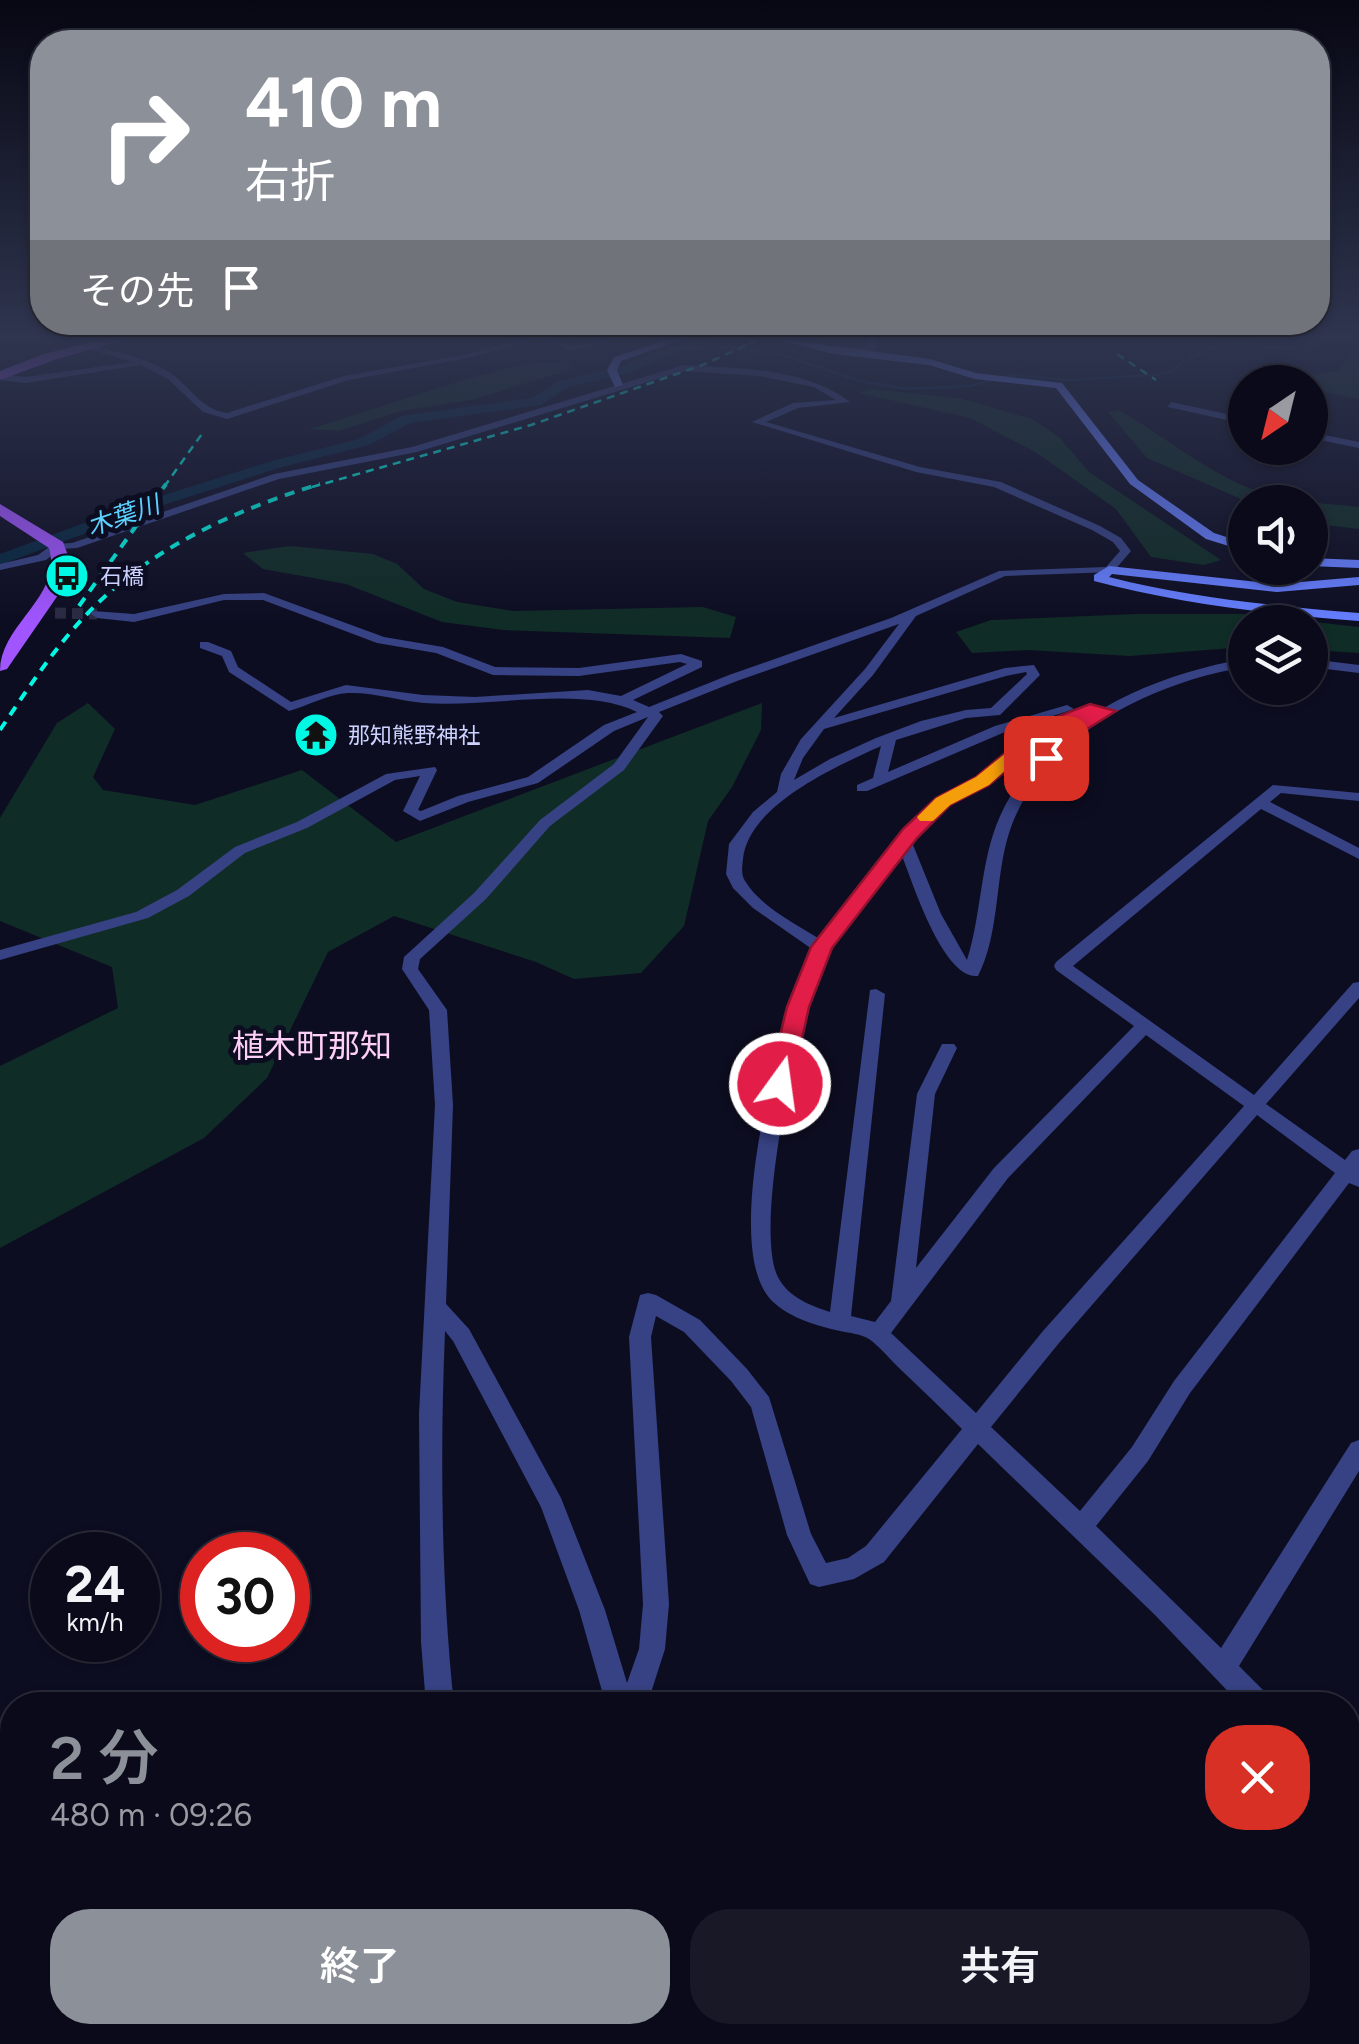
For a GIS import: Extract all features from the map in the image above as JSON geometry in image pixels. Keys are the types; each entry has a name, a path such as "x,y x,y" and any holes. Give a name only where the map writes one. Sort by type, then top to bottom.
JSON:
{"main road":[{"path":"1096,432 1134,482 1210,536 1228,542"},
{"path":"0,509 51,541 63,566 56,584 0,665"},
{"path":"1328,563 1359,564"},
{"path":"1359,581 1277,588 1109,570 1099,578 1136,588 1312,615 1359,618"}],"street":[{"path":"0,567 42,558 51,541 73,546 277,476 414,450 469,432"},
{"path":"0,955 142,915 183,892 240,850 302,825 392,777 430,770 410,811 420,817 533,780 594,736 733,678 912,614 1014,571 1109,570 1126,551 1124,545 1070,515 997,484 919,470 792,432"},
{"path":"1328,439 1359,445"},
{"path":"97,614 134,618 224,597 264,596 381,640 439,650 493,670 579,672 681,658 698,664 623,700"},
{"path":"34,612 55,613"},
{"path":"784,791 792,765 912,614"},
{"path":"204,645 227,654 232,669 290,707 346,688 423,699 475,701 588,694 623,700 656,719 619,767 545,823 480,896 412,956 410,969 438,1010 444,1105 430,1414 434,1642 439,1692"},
{"path":"1328,665 1359,668"},
{"path":"1228,666 1210,668 1047,727 982,781 943,802 904,841 821,947 798,1007 780,1084 760,1214 766,1276 782,1296 816,1317 878,1334 1248,1692"},
{"path":"823,725 1030,668 1034,674 1030,680 995,712"},
{"path":"862,788 1000,729 1058,711 1099,710"},
{"path":"904,841 950,947 960,966 972,972 982,949 1010,814 1046,758 1099,710"},
{"path":"821,947 761,906 734,875 736,844 770,801 863,746 974,712 995,712 1004,720 1000,729"},
{"path":"880,778 888,739"},
{"path":"1080,1527 1140,1454 1182,1387 1355,1170 1254,1104 1062,966 1278,788 1359,797"},
{"path":"1259,802 1359,854"},
{"path":"637,1692 652,1649 656,1604 640,1337 648,1301 692,1326 761,1404 799,1535 818,1576 854,1568 876,1554 976,1428 1359,986"},
{"path":"840,1323 876,994"},
{"path":"878,1334 1001,1173 1144,1026"},
{"path":"902,1303 926,1094 948,1048"},
{"path":"434,1305 461,1335 552,1505 592,1610 616,1692"},
{"path":"1224,1667 1359,1450"}],"green space":[{"path":"998,432 1052,432 1089,472 1221,560 1204,565 1151,557 1116,509 1037,453"},
{"path":"1125,432 1154,432 1243,485 1228,485 1228,493 1147,458"},
{"path":"1328,504 1359,507 1359,529 1328,525"},
{"path":"290,546 373,554 397,564 424,589 457,602 513,611 703,607 736,617 730,638 503,630 442,622 346,584 263,569 243,553"},
{"path":"1228,614 1228,648 1130,656 1028,650 972,653 956,632 991,620"},
{"path":"1328,624 1359,627 1359,653 1328,651"},
{"path":"88,703 115,729 93,777 103,790 195,805 302,770 396,842 762,703 761,730 732,787 708,821 684,926 641,973 574,979 536,962 394,916 328,952 267,1078 204,1138 0,1248 0,1066 118,1008 112,967 0,921 0,818 57,723"}],"waterway":[{"name":"木葉川","path":"0,560 145,506 277,464 364,442 382,432"}],"tunnel":[{"path":"55,613 97,614"}],"railway":[{"path":"164,487 203,432"},
{"path":"312,487 505,432"},
{"path":"79,606 166,484"},
{"path":"0,730 76,626 138,569 226,519 320,484"}],"slow traffic":[{"path":"927,817 943,802 1005,764 1022,745"}],"place":[{"name":"石橋","path":"67,576"},
{"name":"那知熊野神社","path":"316,735"}],"district":[{"name":"植木町那知","path":"312,1046"}],"route":[{"path":"780,1084 798,1007 821,947 910,834 943,802 982,781 1047,727 1090,709 1108,711 1078,728 1046,758"}]}
